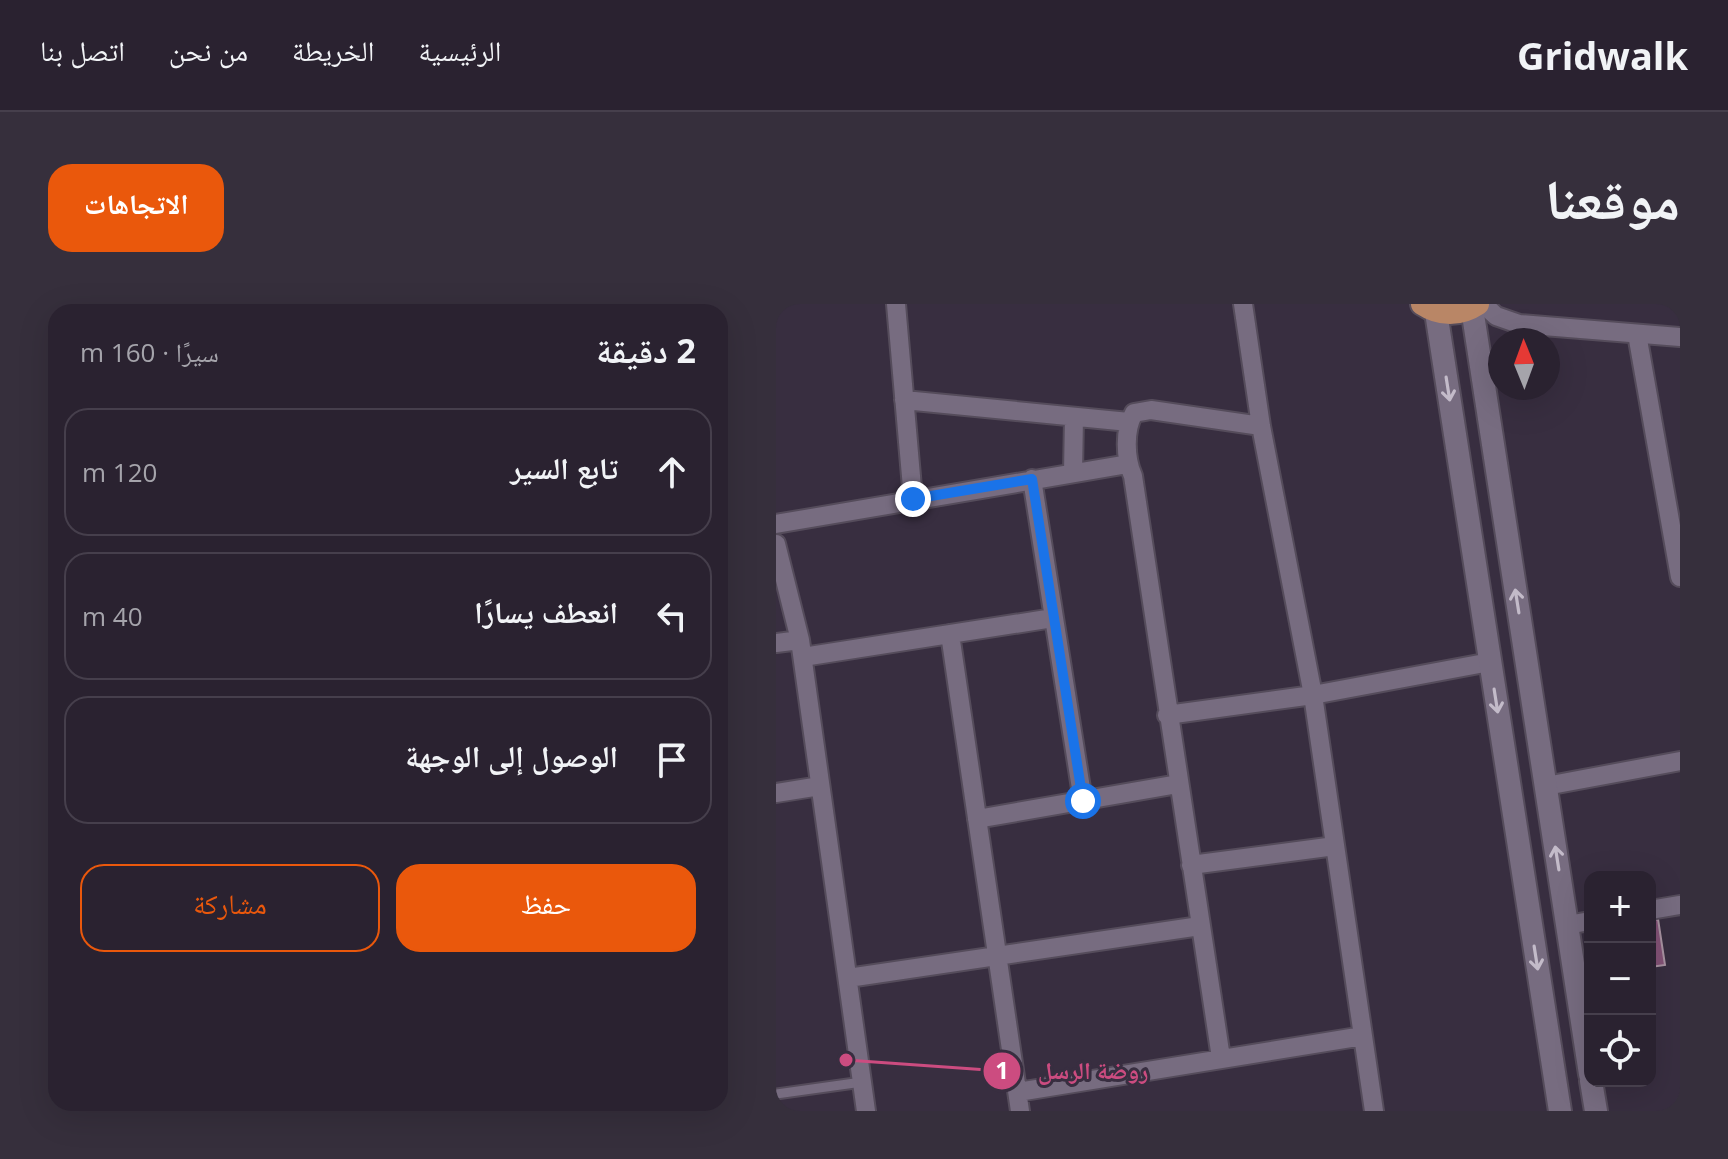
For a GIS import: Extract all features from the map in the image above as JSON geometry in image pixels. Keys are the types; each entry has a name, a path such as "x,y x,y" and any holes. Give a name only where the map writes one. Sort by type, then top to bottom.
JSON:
{"main road":[{"path":"1424,307 1454,313 1477,305"}],"street":[{"path":"896,304 913,499"},
{"path":"1243,304 1261,426 1313,695 1374,1111"},
{"path":"1477,305 1519,324 1680,337"},
{"path":"1477,305 1584,1035"},
{"path":"1424,307 1490,662 1560,1111"},
{"path":"1637,334 1680,577"},
{"path":"904,400 1129,422"},
{"path":"1221,1058 1133,476 1128,464 1129,422 1134,413 1151,410 1261,426"},
{"path":"1073,473 1074,417"},
{"path":"776,524 1128,464"},
{"path":"1032,479 1083,801"},
{"path":"776,544 801,648 866,1111"},
{"path":"776,643 801,648 950,634 1053,618"},
{"path":"950,634 1019,1102 1221,1058 1363,1036"},
{"path":"1167,715 1313,695 1490,662"},
{"path":"1546,786 1680,761"},
{"path":"977,819 1178,784"},
{"path":"776,793 820,786"},
{"path":"1191,865 1335,846"},
{"path":"1656,909 1680,905"},
{"path":"1567,925 1584,922"},
{"path":"848,978 1200,926"},
{"path":"1592,1087 1596,1111"}],"lane":[{"path":"776,1094 862,1082"}],"building":[{"path":"1656,920 1665,965 1656,966 1656,943"}],"place":[{"name":"روضة الرسل","path":"846,1060"}],"route":[{"path":"913,499 1032,479 1083,801"}]}
